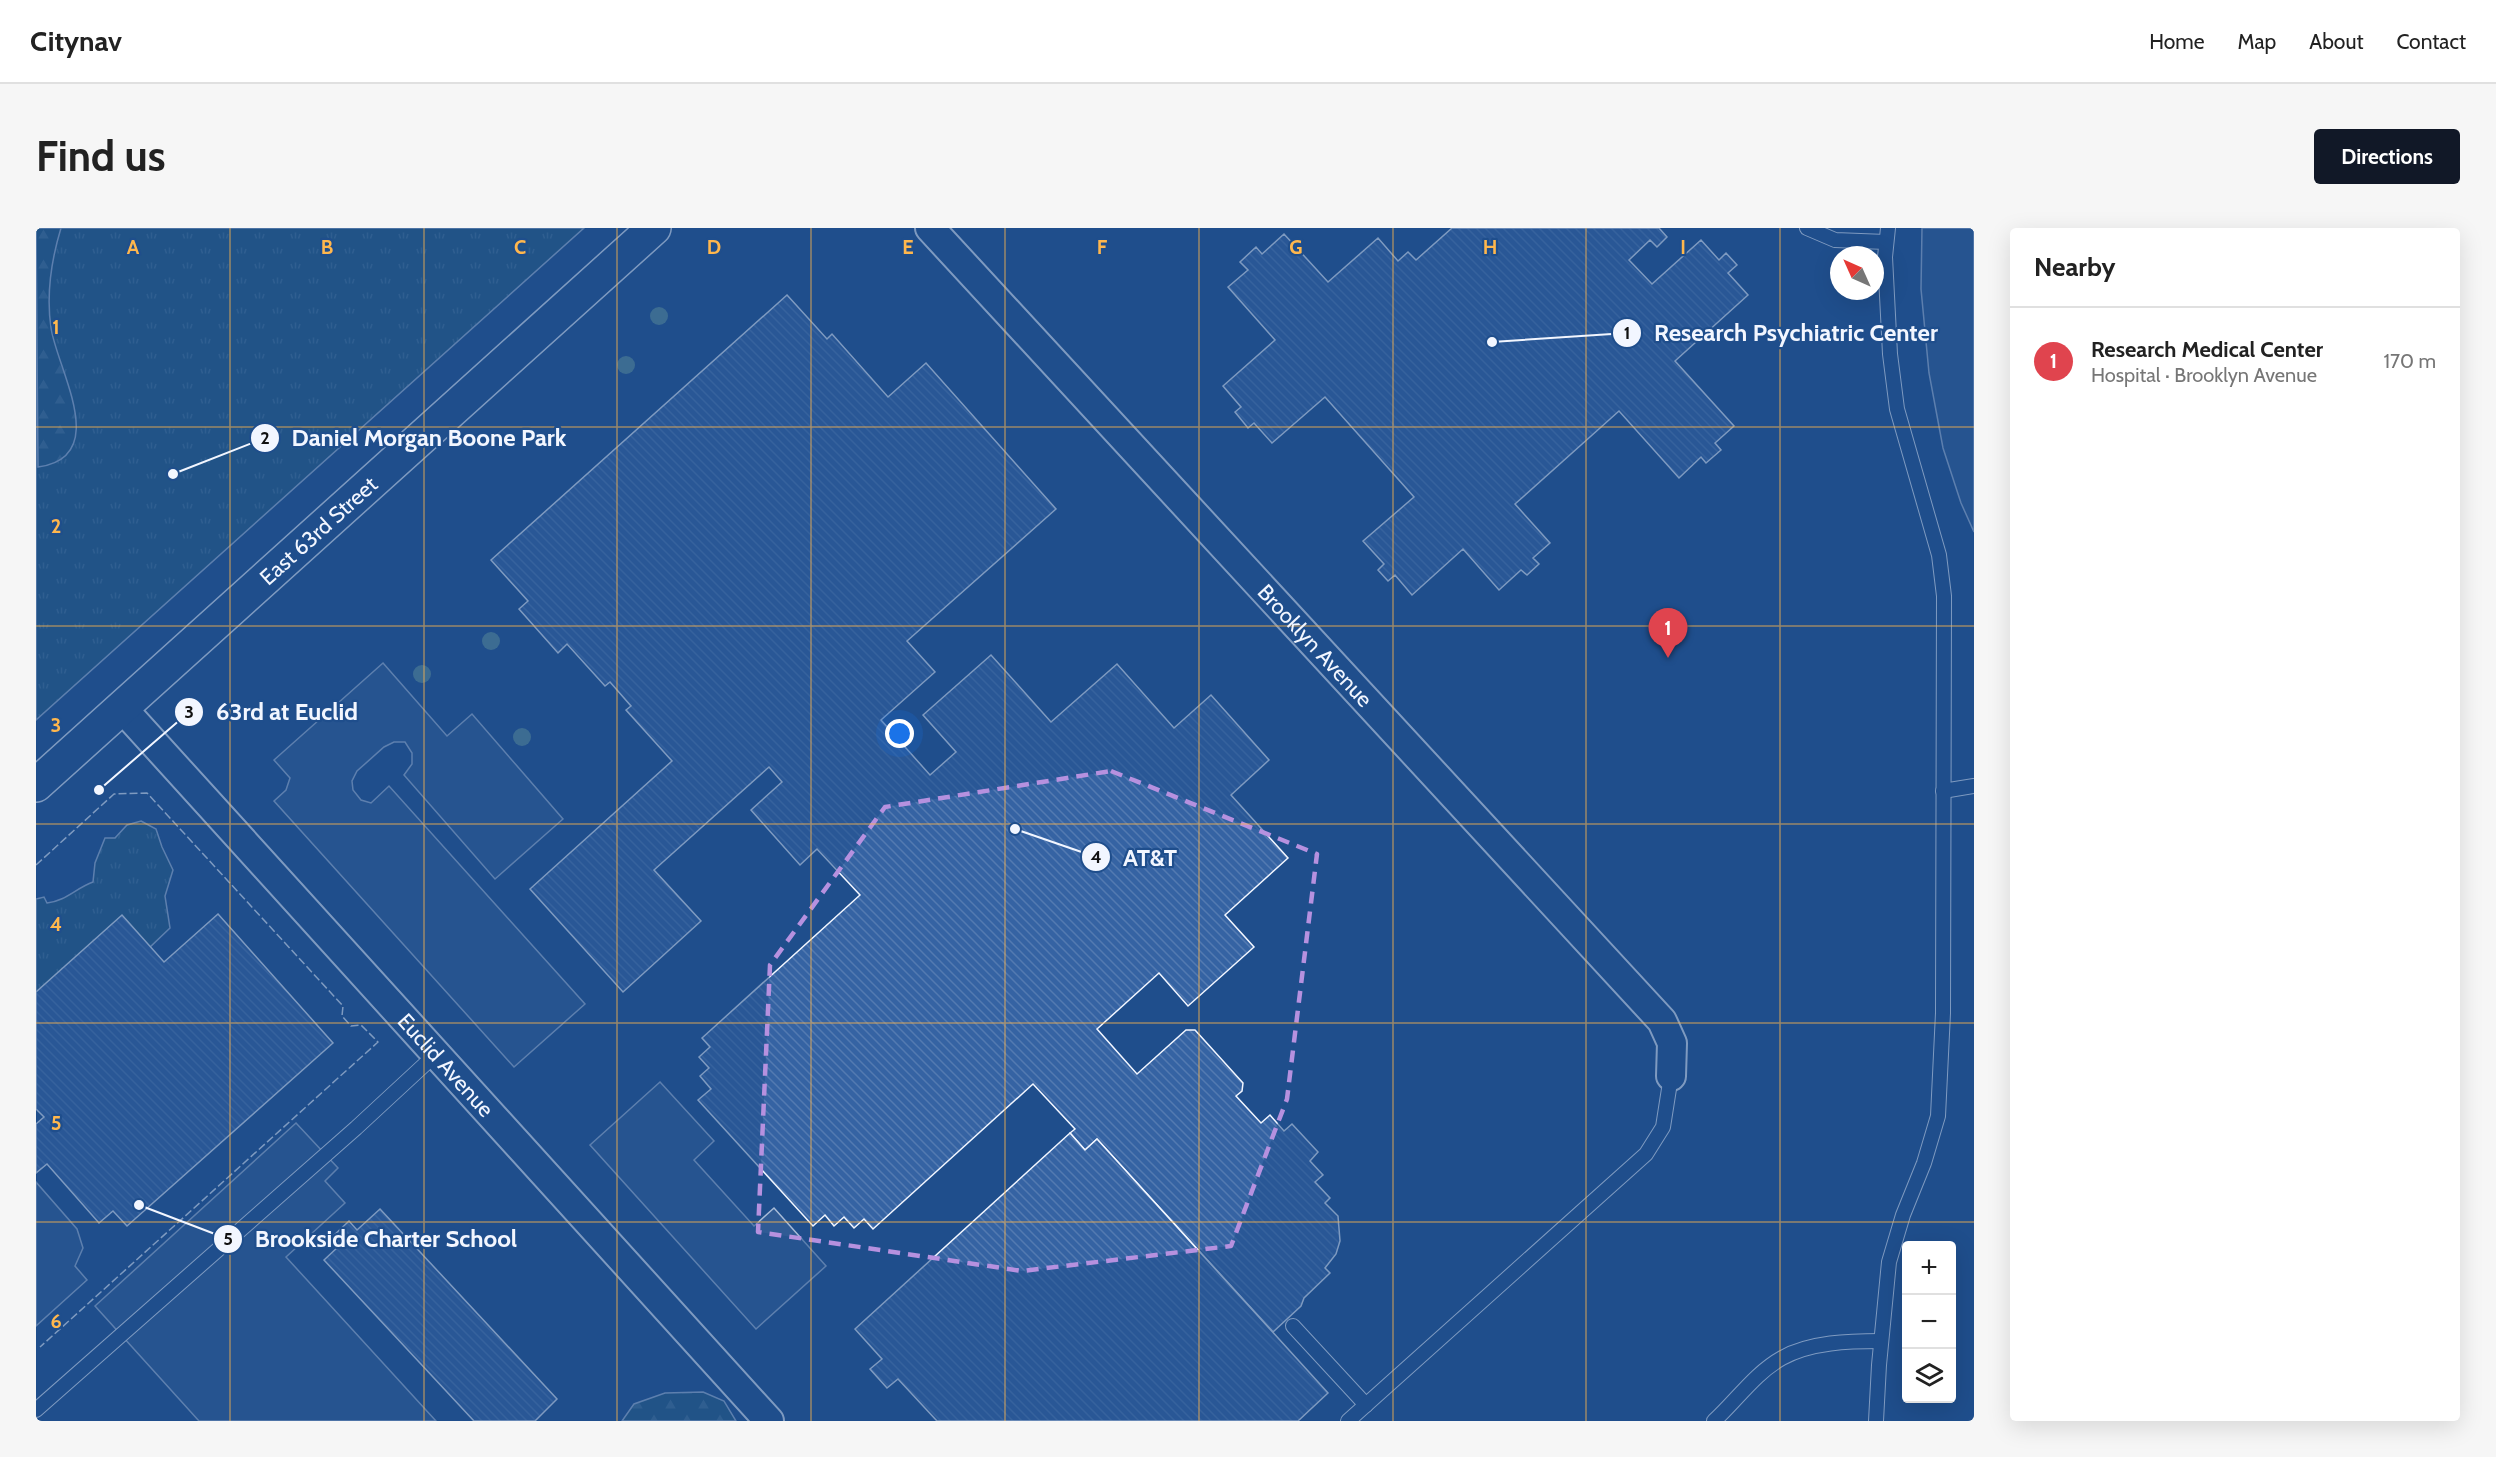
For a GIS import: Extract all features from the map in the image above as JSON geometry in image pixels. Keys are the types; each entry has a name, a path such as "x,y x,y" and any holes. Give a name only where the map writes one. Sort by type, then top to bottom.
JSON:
{"main road":[{"name":"East 63rd Street","path":"36,785 654,228"}],"street":[{"name":"Brooklyn Avenue","path":"930,228 1662,1021 1672,1043 1671,1076"},
{"name":"Euclid Avenue","path":"122,708 769,1421"}],"lane":[{"path":"1807,228 1835,240 1887,235 1885,257 1890,354 1897,410 1938,555 1944,596 1943,1034 1938,1116 1889,1262 1876,1421"},
{"path":"1943,791 1974,786"},
{"path":"36,1410 347,1135 435,1054"},
{"path":"1348,1421 1646,1154 1663,1127 1671,1076"},
{"path":"1293,1326 1366,1405"},
{"path":"1714,1421 1745,1389 1781,1358 1802,1350 1851,1341 1881,1341"}],"highlighted area":[{"path":"1111,771 1317,854 1287,1099 1231,1246 1022,1271 758,1232 770,965 885,807"}],"green space":[{"path":"36,228 584,228 36,720"},
{"path":"36,228 61,228 50,278 49,303 51,328 69,387 76,429 72,447 60,460 38,467"},
{"path":"141,821 156,829 173,870 165,896 170,928 150,947 36,992 36,899 44,897 47,903 54,902 93,882 95,863 105,838 115,838 127,825"},
{"path":"703,1392 724,1401 736,1421 622,1421 634,1404 665,1393"}],"shaded area":[{"path":"1922,228 1974,228 1974,532 1961,503 1943,448 1929,373 1921,289"},
{"path":"383,663 447,736 472,714 563,819 495,879 404,775 412,764 412,753 405,742 394,742 384,747 357,771 352,781 353,790 361,800 371,803 389,786 585,1004 514,1067 274,801 286,790 290,778 274,760"},
{"path":"660,1082 714,1141 694,1160 754,1226 774,1208 826,1266 756,1329 590,1145"},
{"path":"296,1123 338,1168 325,1181 345,1203 286,1257 436,1421 199,1421 95,1306"},
{"path":"36,1182 77,1229 83,1248 75,1266 87,1280 36,1326"}],"building":[{"path":"1452,228 1659,228 1667,237 1657,247 1650,240 1629,260 1652,284 1701,240 1719,260 1726,253 1737,265 1728,273 1748,295 1675,361 1734,426 1715,443 1721,450 1706,463 1701,457 1679,478 1619,411 1515,504 1550,543 1533,558 1539,564 1527,575 1521,570 1499,590 1463,549 1412,595 1395,575 1388,581 1378,570 1384,564 1363,541 1414,497 1325,397 1272,443 1254,423 1248,428 1235,412 1241,407 1223,386 1275,340 1228,287 1248,270 1240,262 1256,247 1262,254 1284,234 1328,282 1378,238 1398,261 1408,252 1416,260"},
{"path":"787,295 827,339 832,334 888,397 926,363 1056,509 907,641 935,672 881,720 930,775 956,752 923,715 991,655 1051,722 1117,664 1174,728 1211,695 1269,760 1231,795 1288,858 1225,915 1254,947 1188,1006 1159,973 1097,1029 1137,1074 1186,1030 1195,1030 1243,1083 1242,1091 1236,1096 1261,1123 1270,1115 1284,1131 1292,1124 1318,1152 1310,1161 1323,1175 1315,1182 1330,1198 1325,1203 1338,1216 1340,1241 1336,1254 1325,1268 1330,1273 1304,1298 1301,1306 1273,1332 1097,1139 1085,1150 1070,1133 1075,1129 1033,1084 873,1229 864,1219 854,1228 844,1217 834,1226 825,1215 813,1226 698,1100 711,1089 700,1076 709,1068 699,1057 710,1047 702,1038 860,895 817,849 800,865 751,810 782,782 769,767 654,870 701,921 623,992 530,889 672,761 626,710 631,706 610,682 605,686 567,644 558,653 519,609 528,601 491,560"},
{"path":"218,914 333,1043 127,1226 113,1211 99,1223 47,1164 36,1173 36,1124 44,1117 36,1109 36,992 122,915 164,962"},
{"path":"1070,1133 1085,1150 1097,1139 1328,1393 1298,1421 937,1421 898,1379 887,1388 870,1369 882,1359 855,1329"},
{"path":"380,1209 557,1399 535,1421 474,1421 324,1260 339,1246 331,1238 349,1221 357,1230"}],"fence":[{"path":"36,865 114,794 147,793 343,1006 342,1016 351,1026 361,1025 378,1042 40,1347"}],"place":[{"name":"Research Psychiatric Center","path":"1492,342"},
{"name":"Daniel Morgan Boone Park","path":"173,474"},
{"name":"Research Medical Center","path":"1668,658"},
{"name":"63rd at Euclid","path":"99,790"},
{"name":"AT&T","path":"1015,829"},
{"name":"Brookside Charter School","path":"139,1205"}]}
